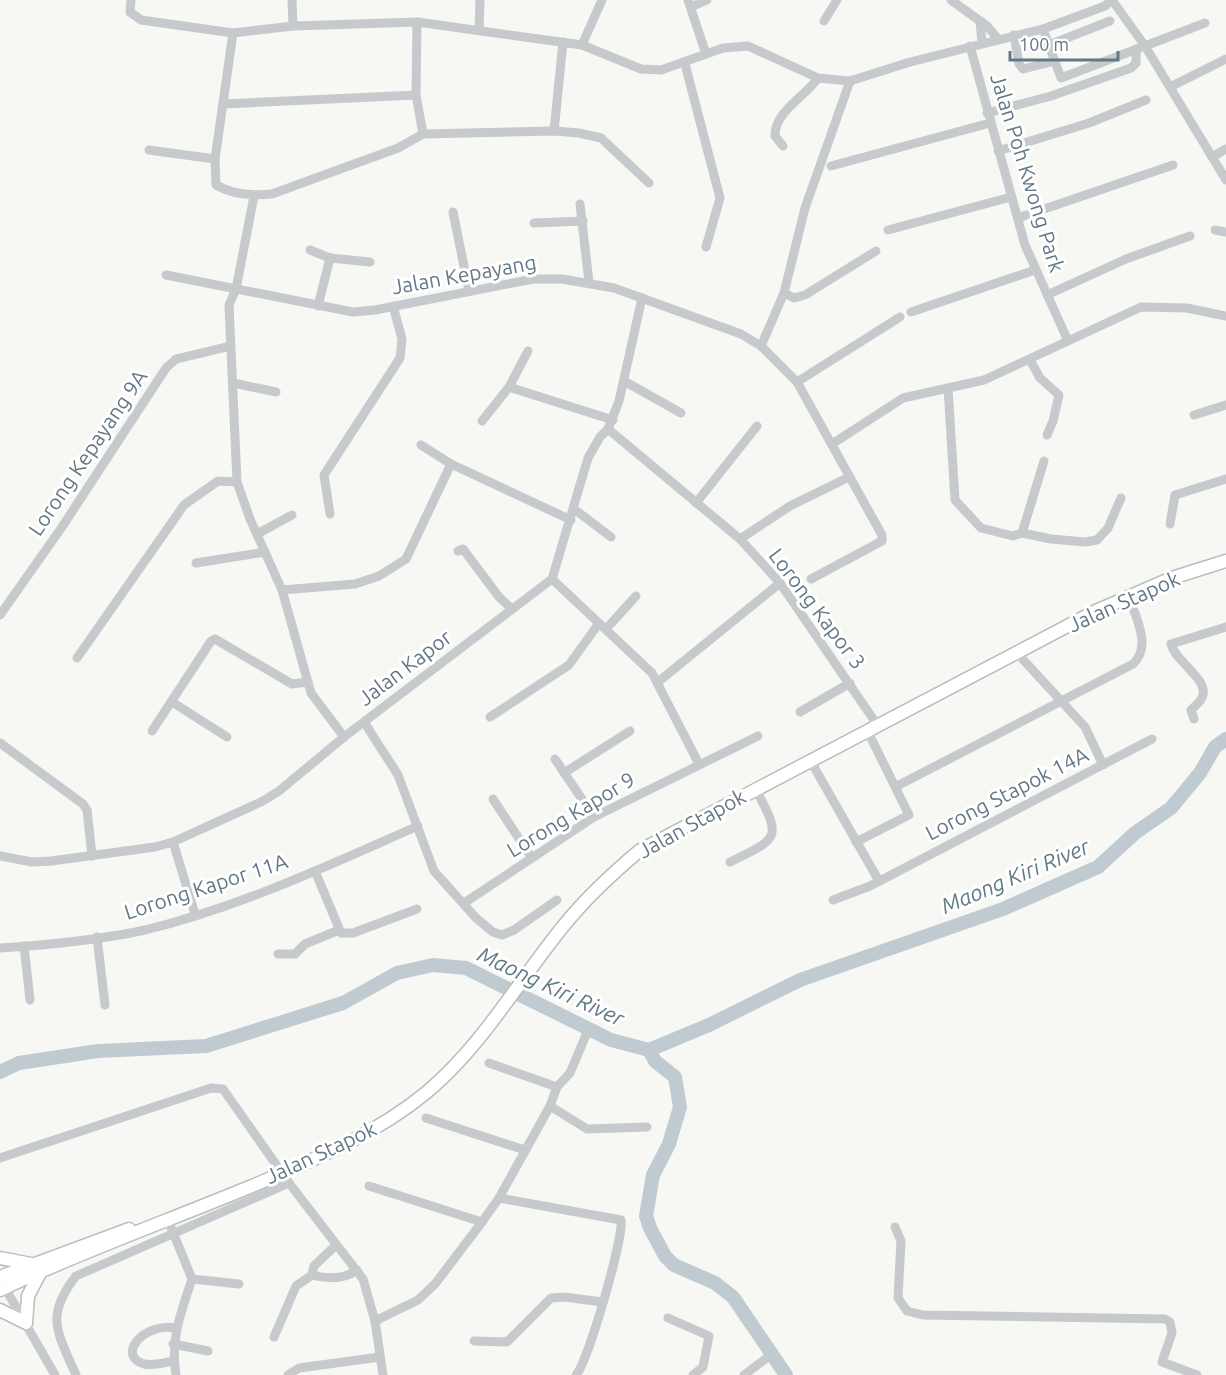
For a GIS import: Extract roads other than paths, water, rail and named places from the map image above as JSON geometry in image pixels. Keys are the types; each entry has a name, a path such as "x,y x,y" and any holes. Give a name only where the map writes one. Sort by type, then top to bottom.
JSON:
{"main road":[{"name":"Jalan Stapok","path":"1,1284 40,1273 148,1227 285,1178 363,1136 405,1110 441,1079 493,1020 566,922 594,891 639,851 755,788 1129,597 1172,578 1226,561"},
{"path":"1,1284 44,1261 110,1235 139,1226 148,1227"},
{"path":"0,1258 26,1263 44,1261"},
{"path":"0,1310 26,1323 28,1296 40,1273"}],"street":[{"path":"131,0 130,12 141,20 233,33 293,26 417,22 582,45 641,69 661,70 685,64 706,54 735,45 748,45 818,78 850,81 997,38 1043,29 1105,6 1111,0 1145,46 1226,180"},
{"path":"292,0 293,26"},
{"path":"479,30 480,0"},
{"path":"582,45 602,0"},
{"path":"706,54 689,3 707,0"},
{"path":"824,21 837,0"},
{"path":"955,1 997,38"},
{"path":"980,21 982,43"},
{"path":"1049,45 1110,21"},
{"path":"417,22 416,95 423,134"},
{"path":"1061,78 1205,23"},
{"path":"1043,29 1065,91"},
{"path":"233,33 215,159 216,185 254,196 301,185 398,148 423,134 554,131 601,138 649,183"},
{"path":"1014,35 1019,64 1023,69 1055,61"},
{"path":"554,131 563,42"},
{"name":"Jalan Poh Kwong Park","path":"970,46 1011,197 1035,270 1068,341"},
{"path":"987,112 1065,91 1131,68 1136,63 1136,51"},
{"path":"1170,87 1226,59"},
{"path":"685,64 720,198 706,247"},
{"path":"783,146 775,136 776,128 790,106 818,78"},
{"path":"761,346 784,293 805,208 850,81"},
{"path":"224,104 416,95"},
{"path":"998,151 1089,123 1146,100"},
{"path":"831,166 990,123"},
{"path":"1212,157 1226,149"},
{"path":"149,150 215,159"},
{"path":"1018,218 1173,165"},
{"path":"254,196 236,289 229,305 237,482 282,590 311,693 344,737"},
{"path":"888,230 1011,197"},
{"path":"580,204 589,282"},
{"path":"453,212 469,291"},
{"path":"534,223 583,221"},
{"path":"1215,230 1226,232"},
{"path":"1047,295 1126,259 1190,236"},
{"path":"310,250 330,258 369,262"},
{"path":"784,293 794,298 804,295 876,251"},
{"path":"318,306 330,258"},
{"path":"911,312 1035,270"},
{"name":"Jalan Kepayang","path":"166,275 353,312 533,279 589,282 642,298 741,334 761,346 797,382 882,535 882,541 811,579"},
{"path":"642,298 624,381 610,424 588,459 552,579 645,665 658,682 699,764"},
{"path":"330,514 324,475 400,358 402,339 393,306"},
{"path":"832,444 903,398 984,380 1141,307 1187,308 1226,316"},
{"path":"797,382 900,317"},
{"name":"Lorong Kepayang 9A","path":"0,615 62,527 166,368 176,359 230,346"},
{"path":"482,421 508,387 528,351"},
{"path":"1030,360 1040,378 1059,395 1047,435"},
{"path":"624,381 681,413"},
{"path":"232,383 276,392"},
{"path":"508,387 610,424"},
{"path":"948,388 955,500 986,531 1013,536 1022,533 1051,540 1085,542 1097,540 1104,536 1121,498"},
{"path":"1194,415 1226,405"},
{"name":"Lorong Kapor 3","path":"610,424 696,503 740,539 780,583 850,682 873,729 909,815 856,842"},
{"path":"696,503 757,426"},
{"path":"421,445 451,464 571,520"},
{"path":"1022,533 1044,461"},
{"path":"282,590 355,584 379,576 406,559 451,464"},
{"path":"740,539 790,506 849,477"},
{"path":"1170,524 1175,495 1226,479"},
{"path":"77,658 184,505 218,481 237,482"},
{"path":"574,509 611,537"},
{"path":"257,534 292,515"},
{"path":"458,550 463,549 499,597 512,609"},
{"path":"196,562 265,552"},
{"name":"Jalan Kapor","path":"0,856 32,862 92,856 172,842 279,791 344,737 552,579"},
{"path":"658,682 780,583"},
{"path":"490,717 569,665 603,625 636,596"},
{"path":"897,786 1133,664 1140,657 1143,645 1129,597"},
{"path":"1194,719 1191,710 1202,698 1203,691 1197,677 1176,655 1171,644 1226,627"},
{"path":"152,731 211,641 215,639 292,684 308,682"},
{"path":"1017,653 1060,703 1085,727 1103,765"},
{"path":"801,712 850,682"},
{"path":"172,702 227,737"},
{"path":"364,722 398,775 434,871 444,885 497,935 514,930 557,900"},
{"path":"564,773 630,731"},
{"name":"Lorong Kapor 9","path":"464,903 594,817 758,735"},
{"name":"Lorong Stapok 14A","path":"833,900 879,881 1152,739"},
{"path":"0,742 83,804 87,810 92,856"},
{"path":"555,759 594,817"},
{"path":"810,760 879,881"},
{"path":"730,862 766,845 771,837 772,819 755,788"},
{"path":"494,800 531,857"},
{"name":"Lorong Kapor 11A","path":"0,948 144,930 271,890 418,826"},
{"path":"172,842 195,914"},
{"path":"315,871 341,933 353,933 417,909"},
{"path":"278,954 295,954 305,944 339,930"},
{"path":"97,937 105,1005"},
{"path":"24,946 30,1000"},
{"path":"375,1321 418,1299 435,1284 500,1198 550,1106 557,1087 570,1073 586,1035"},
{"path":"489,1063 557,1087"},
{"path":"0,1158 218,1087 223,1089 285,1178 357,1270 367,1288 375,1321 383,1375"},
{"path":"550,1106 587,1129 647,1127"},
{"path":"426,1118 525,1150"},
{"path":"76,1375 55,1326 60,1303 76,1276 174,1234 285,1178"},
{"path":"369,1186 482,1222"},
{"path":"500,1198 621,1220 603,1302 585,1362 576,1375"},
{"path":"168,1220 192,1279 173,1344 176,1375"},
{"path":"895,1227 902,1249 897,1298 900,1305 907,1311 922,1315 1165,1319 1170,1322 1172,1333 1162,1362 1197,1375"},
{"path":"274,1337 296,1286 312,1275 314,1266 336,1245"},
{"path":"312,1275 326,1279 343,1276 357,1270"},
{"path":"192,1279 239,1284"},
{"path":"1,1284 55,1375"},
{"path":"474,1341 507,1342 552,1298 564,1297 603,1302"},
{"path":"668,1318 709,1336 703,1367 693,1375"},
{"path":"173,1362 143,1364 137,1360 133,1351 134,1343 142,1334 160,1327 176,1328"},
{"path":"173,1344 208,1351"},
{"path":"288,1375 299,1368 380,1357"},
{"path":"744,1375 768,1357"}],"waterway":[{"name":"Maong Kiri River","path":"0,1072 19,1063 98,1051 206,1046 343,1003 397,973 433,965 466,968 611,1040 649,1050 709,1025 800,980 1003,909 1098,867 1135,833 1171,808 1200,773 1215,747 1226,739"},
{"path":"649,1050 655,1061 675,1077 680,1107 669,1144 653,1175 646,1216 650,1228 665,1256 674,1265 715,1283 733,1297 786,1375"}]}
